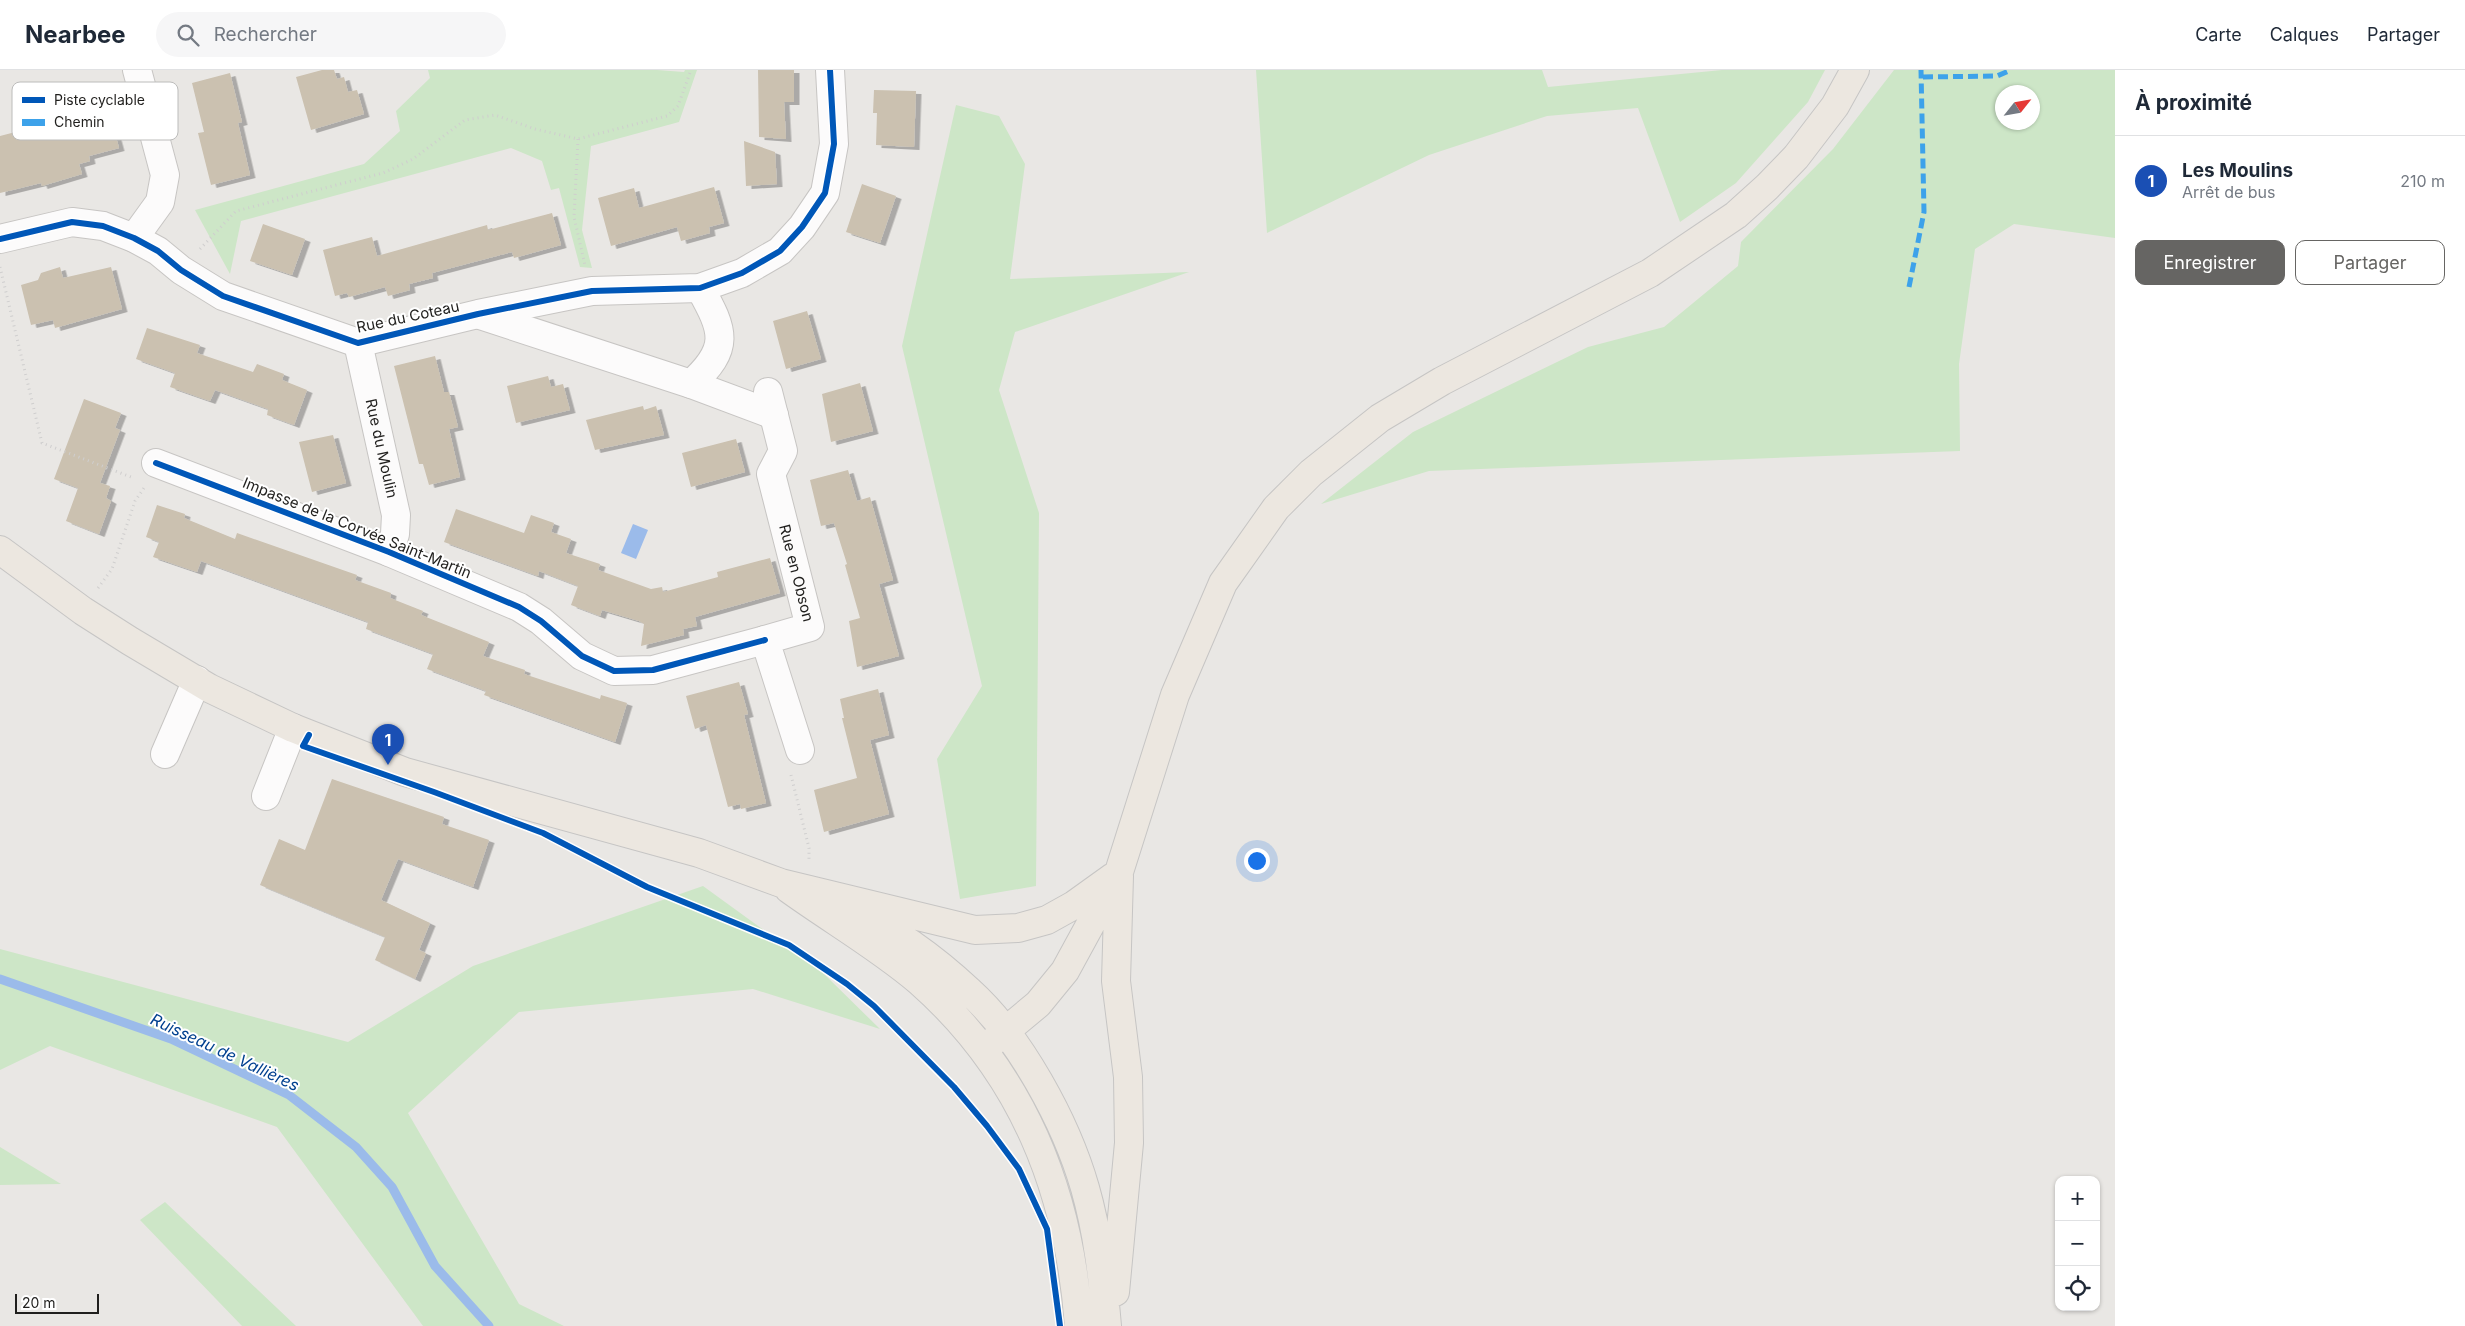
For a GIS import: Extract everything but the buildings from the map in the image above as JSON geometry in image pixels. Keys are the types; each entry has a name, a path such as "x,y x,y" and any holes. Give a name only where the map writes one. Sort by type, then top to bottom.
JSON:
{"main road":[{"path":"984,1049 1038,1004 1065,971 1119,872 1175,695 1223,583 1276,508 1311,473 1380,418 1442,381 1650,273 1736,215 1767,188 1796,157 1835,106 1854,70"},
{"path":"0,550 83,611 197,680 293,728 405,772 700,853 781,883 975,930 1010,929 1047,920 1074,905 1119,872"},
{"path":"1108,1326 1129,1143 1128,1077 1116,980 1119,872"},
{"path":"781,883 918,980 952,1012 984,1049 1007,1082 1045,1159 1068,1235 1079,1326"},
{"path":"808,888 856,911 934,962 970,991 1006,1032 1032,1070 1054,1110 1085,1187 1096,1235 1108,1326"}],"street":[{"name":"Rue du Coteau","path":"0,239 72,222 102,226 134,238 158,251 180,270 223,296 358,343 478,314 592,291 700,288 742,273 780,251 802,227 825,194 834,144 830,70"},
{"path":"134,238 160,202 165,175 156,140"},
{"path":"691,384 708,369 720,346 718,320 700,288"},
{"name":"Rue du Coteau","path":"478,314 691,384 771,404"},
{"name":"Rue du Moulin","path":"358,343 396,515 395,534 389,552"},
{"name":"Rue en Obson","path":"766,640 810,627 771,474 783,451 771,404"},
{"name":"Impasse de la Corvée Saint-Martin","path":"152,473 389,552 519,607 541,621 582,656 614,671 653,670 766,640"},
{"path":"766,640 800,750"},
{"path":"165,754 197,680"},
{"path":"266,796 293,728"}],"path":[{"path":"180,270 236,212 383,173 413,160 465,120 495,115 535,129 578,140 671,114 678,106 691,70"},
{"path":"578,140 574,217 592,291"},
{"path":"0,266 42,443 152,473 135,502 112,568 83,611"},
{"path":"800,750 789,766 809,848 808,888"}],"green space":[{"path":"428,70 657,70 684,72 685,70 697,70 679,122 591,146 582,230 592,268 580,267 559,188 551,190 542,161 511,148 241,221 230,274 195,210 364,164 400,131 396,111 430,78"},
{"path":"1256,70 1542,70 1548,87 1722,70 1825,70 1808,102 1736,183 1680,222 1638,108 1547,116 1429,155 1267,233"},
{"path":"1894,70 2115,70 2115,238 2014,224 1975,249 1959,364 1960,451 1429,471 1321,504 1413,432 1588,347 1664,327 1738,266 1741,242 1833,149"},
{"path":"956,105 999,116 1025,164 1010,279 1189,272 1015,332 999,390 1039,513 1036,886 960,899 937,759 982,686 902,346"},
{"path":"703,886 824,974 880,1029 753,989 519,1012 408,1113 519,1304 564,1326 423,1326 277,1127 50,1046 0,1070 0,949 348,1042 473,966"},
{"path":"0,1147 61,1184 0,1185"},
{"path":"165,1202 296,1326 242,1326 140,1220"}],"water":[{"path":"633,524 648,530 636,559 621,553"}],"waterway":[{"name":"Ruisseau de Vallières","path":"0,979 171,1039 289,1095 356,1147 392,1187 435,1266 489,1326"}],"marked path":[{"path":"1909,287 1924,212 1921,70"},
{"path":"1923,77 1997,76 2011,70"}],"cycle path":[{"path":"0,239 72,222 103,226 134,238 158,251 181,270 223,296 358,343 478,314 592,291 700,288 742,273 780,251 802,227 825,193 834,144 830,70"},
{"path":"156,463 389,552 519,607 541,621 582,656 614,671 653,670 765,640"},
{"path":"309,735 303,746 543,833 647,887 789,945 847,984 874,1006 954,1087 987,1126 1019,1169 1047,1229 1060,1326"}],"place":[{"name":"Les Moulins","path":"388,765"}]}
